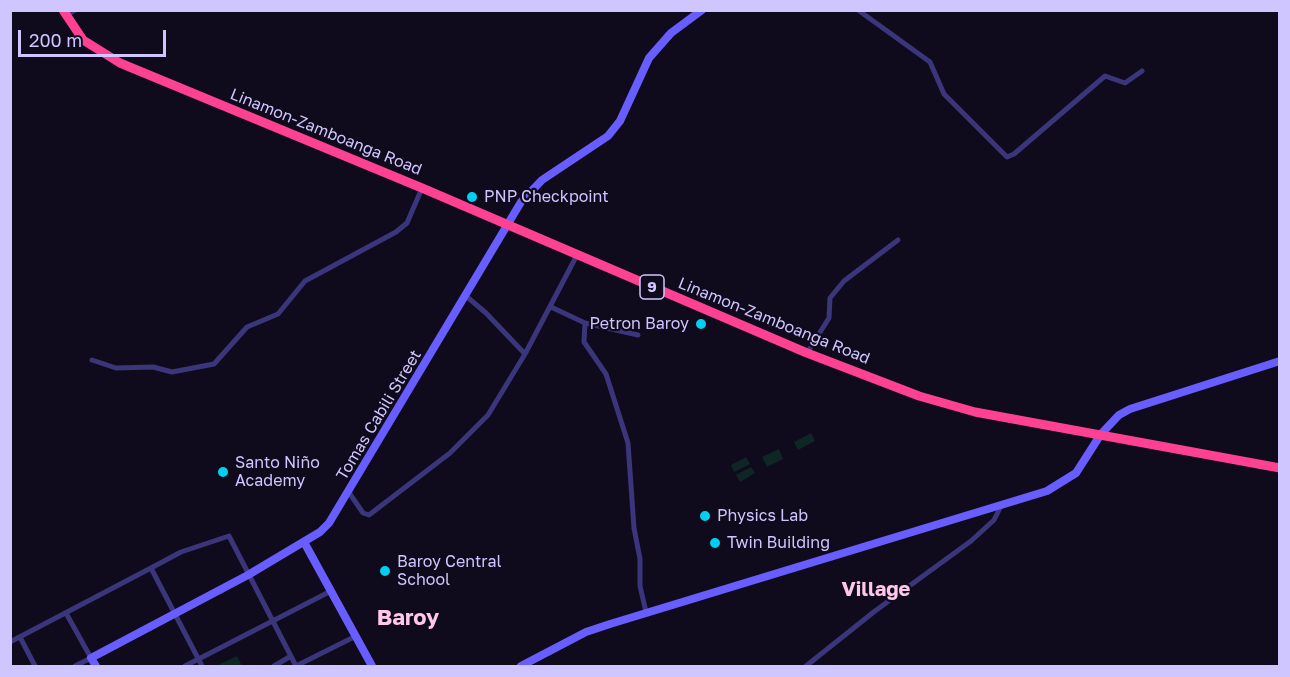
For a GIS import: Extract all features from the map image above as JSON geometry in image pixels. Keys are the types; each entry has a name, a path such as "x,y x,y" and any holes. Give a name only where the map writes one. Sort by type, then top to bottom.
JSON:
{"highway":[{"name":"Linamon-Zamboanga Road","path":"64,13 84,40 120,63 508,224 807,353 935,401 975,412 1280,468"}],"street":[{"path":"64,13 75,10"},
{"name":"Tomas Cabili Street","path":"75,666 248,575 304,542 328,524 521,202 537,185 608,136 620,121 649,58 671,33 702,10"},
{"path":"858,10 930,62 944,94 1007,157 1014,154 1106,75 1125,83 1142,71"},
{"path":"93,360 116,368 153,367 172,372 214,364 247,327 278,314 305,281 407,224 422,188"},
{"path":"807,353 829,318 830,298 844,281 898,240"},
{"path":"348,491 363,513 369,515 429,471 488,415 525,354 577,255"},
{"path":"466,296 486,313 525,354"},
{"path":"551,307 585,323 638,335"},
{"path":"585,323 584,342 606,374 628,443 634,528 640,559 640,586 646,612"},
{"path":"521,666 586,632 646,612 1023,501 1065,482 1085,462 1110,422 1130,409 1280,361"},
{"path":"806,666 875,610 971,541 994,520 1001,506"},
{"path":"10,642 181,552 229,536 296,666 356,636"},
{"path":"304,542 372,666"},
{"path":"151,568 202,666"},
{"path":"185,666 331,591"},
{"path":"66,613 96,666"},
{"path":"20,637 35,666"},
{"path":"274,666 291,656"}],"green space":[{"path":"811,433 815,441 798,450 794,442"},
{"path":"779,449 783,459 767,467 762,457"},
{"path":"746,457 750,464 734,472 731,465"},
{"path":"751,467 755,473 740,482 736,475"},
{"path":"237,656 242,666 216,666"}],"place":[{"name":"PNP Checkpoint","path":"472,197"},
{"name":"Petron Baroy","path":"701,324"},
{"name":"Santo Niño Academy","path":"223,472"},
{"name":"Physics Lab","path":"705,516"},
{"name":"Twin Building","path":"715,543"},
{"name":"Baroy Central School","path":"385,571"}],"district":[{"name":"Village","path":"876,590"},
{"name":"Baroy","path":"408,618"}]}
